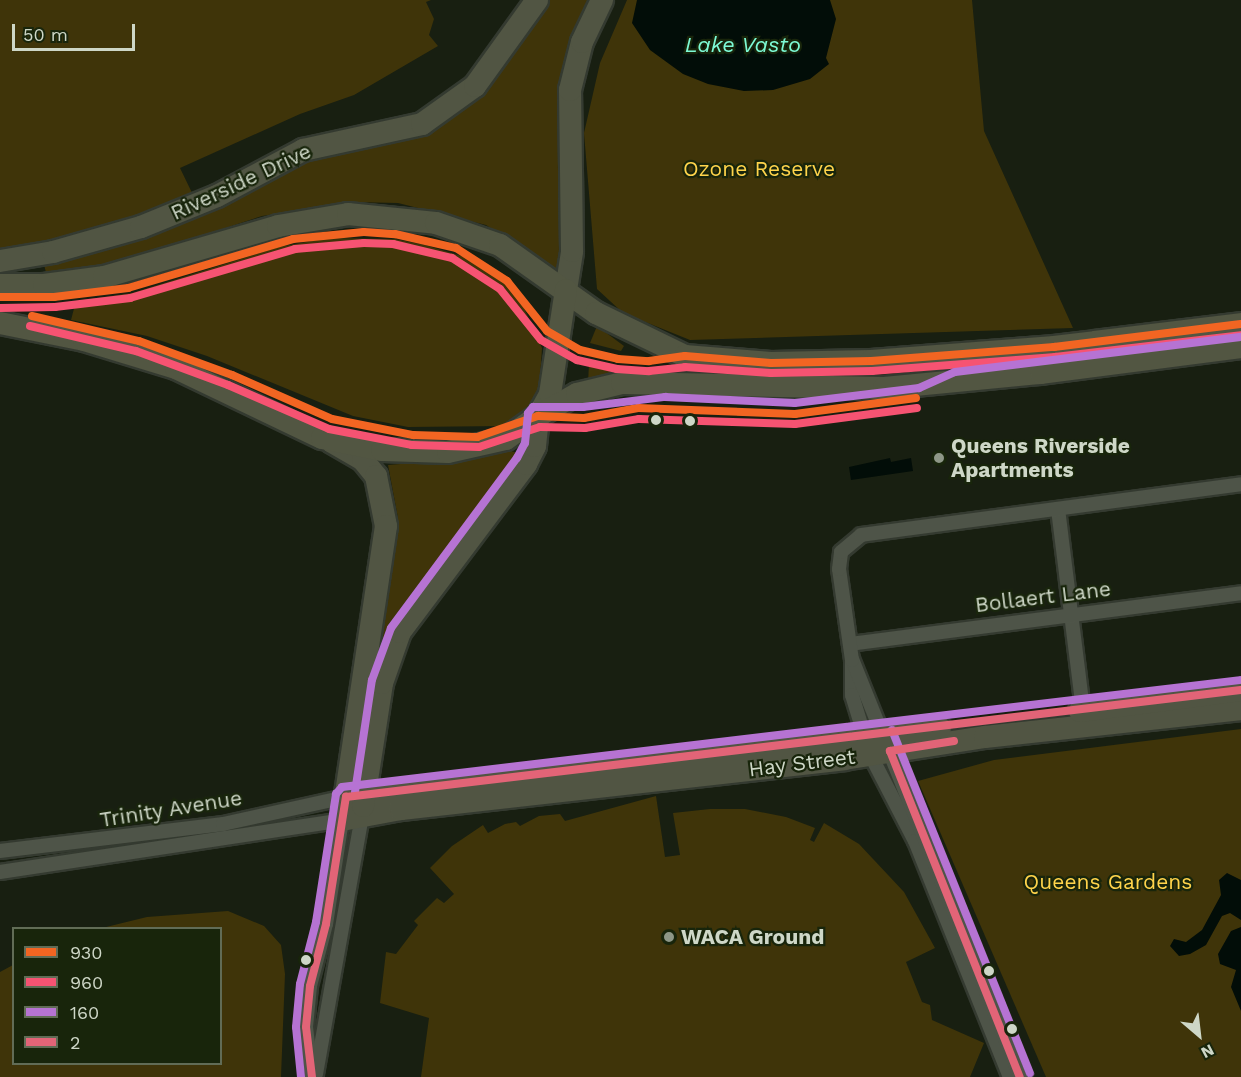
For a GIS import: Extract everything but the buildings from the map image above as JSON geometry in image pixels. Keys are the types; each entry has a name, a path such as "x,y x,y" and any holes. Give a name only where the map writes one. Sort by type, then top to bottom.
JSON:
{"highway":[{"path":"0,285 44,285 104,277 278,225 348,214 409,218 470,232 500,245 628,331 685,356 771,363 871,361 1054,347 1241,324"},
{"path":"538,416 550,394 566,290"},
{"path":"0,322 84,340 176,368 322,438 382,450 448,452 506,439 538,416 577,394 622,383 655,381 752,388 884,388 1041,373 1241,347"}],"main road":[{"name":"Riverside Drive","path":"0,261 53,252 141,227 217,196 303,150 422,124 475,86 537,0"},
{"path":"566,290 572,251 570,90 582,42 602,0"},
{"path":"354,807 382,683 400,632 526,464 535,446 538,416"},
{"path":"322,438 348,449 376,476 386,526 354,807"},
{"name":"Hay Street","path":"876,744 1083,711 1241,690"},
{"name":"Hay Street","path":"354,807 876,744 1241,709"}],"street":[{"path":"1020,1077 876,744 852,695 852,660 839,563 844,548 861,535 1241,484"},
{"path":"1058,509 1083,711"},
{"name":"Bollaert Lane","path":"850,644 1241,593"},
{"path":"876,744 1010,1077"},
{"name":"Trinity Avenue","path":"0,851 354,807"},
{"name":"Trinity Avenue","path":"0,872 354,807"},
{"path":"314,1077 354,807"},
{"path":"314,1077 306,1027 310,986 354,807"}],"green space":[{"path":"0,0 431,0 426,2 434,19 429,35 438,46 354,95 300,114 180,168 195,199 122,226 0,255"},
{"path":"542,0 591,0 563,79 558,126 563,221 559,273 486,225 398,203 351,202 262,216 97,270 47,277 43,260 293,161 443,120"},
{"name":"Ozone Reserve","path":"627,0 972,0 984,131 1073,328 690,340 623,313 597,289 584,133 600,63"},
{"path":"328,238 395,239 425,245 465,257 503,283 524,308 542,348 539,394 531,405 505,426 408,427 353,416 207,356 147,336 71,320 76,301 132,293 279,247"},
{"path":"597,326 624,346 621,351 590,343"},
{"path":"589,364 634,369 633,373 588,383"},
{"path":"511,451 521,454 385,645 379,644 398,518 388,465 462,459"},
{"name":"Queens Gardens","path":"1241,729 1241,1077 1046,1077 918,781 994,760"},
{"name":"WACA Ground","path":"656,796 665,857 680,855 673,813 710,809 745,809 786,817 815,828 810,840 814,842 824,823 859,844 904,892 935,948 906,962 922,1002 930,1005 932,1020 984,1043 970,1077 421,1077 429,1018 380,1003 386,952 396,954 418,925 414,921 437,898 444,903 454,894 430,868 452,846 483,825 488,833 505,824 516,822 520,826 539,816 560,814 565,821"},
{"path":"228,911 264,926 281,945 285,974 281,1077 0,1077 0,972 12,966 12,1065 222,1065 222,927 106,927 147,917"}],"water":[{"name":"Lake Vasto","path":"637,0 830,0 836,19 826,58 829,64 810,79 773,90 744,91 708,84 683,74 650,50 632,23"},
{"path":"890,458 891,462 911,458 913,471 851,480 849,467"},
{"path":"1227,873 1241,880 1241,920 1230,913 1222,916 1206,945 1190,954 1179,956 1170,946 1174,939 1186,942 1202,930 1221,895 1219,880"},
{"path":"1241,927 1241,1011 1231,987 1236,970 1220,964 1218,954 1231,931"}],"transit line":[{"name":"930","path":"0,297 54,297 128,288 293,239 364,232 395,234 456,248 507,281 547,331 580,350 618,359 649,361 685,356 771,363 871,361 1054,347 1241,324"},
{"name":"960","path":"0,308 55,307 130,298 295,249 364,243 393,244 452,258 500,289 541,340 577,360 617,369 649,371 685,367 771,373 872,371 1055,357 1241,335"},
{"name":"930","path":"32,316 139,341 232,375 332,419 413,435 477,437 538,416 584,418 638,408 795,414 916,398"},
{"name":"960","path":"30,326 136,351 228,385 329,429 412,445 479,447 540,427 585,428 639,419 795,424 917,408"},
{"name":"160","path":"355,792 372,680 391,628 517,458 525,443 528,413 533,407 583,407 665,397 795,403 919,388 955,372 1240,337"},
{"name":"160","path":"301,1077 296,1027 300,984 316,922 336,794 342,787 1240,680"},
{"name":"2","path":"312,1077 306,1027 310,986 326,924 346,797 1241,690"},
{"name":"160","path":"892,730 1030,1073"},
{"name":"2","path":"954,741 890,751 1020,1077"}],"place":[{"name":"Queens Riverside Apartments","path":"939,458"},
{"name":"WACA Ground","path":"669,937"}]}
